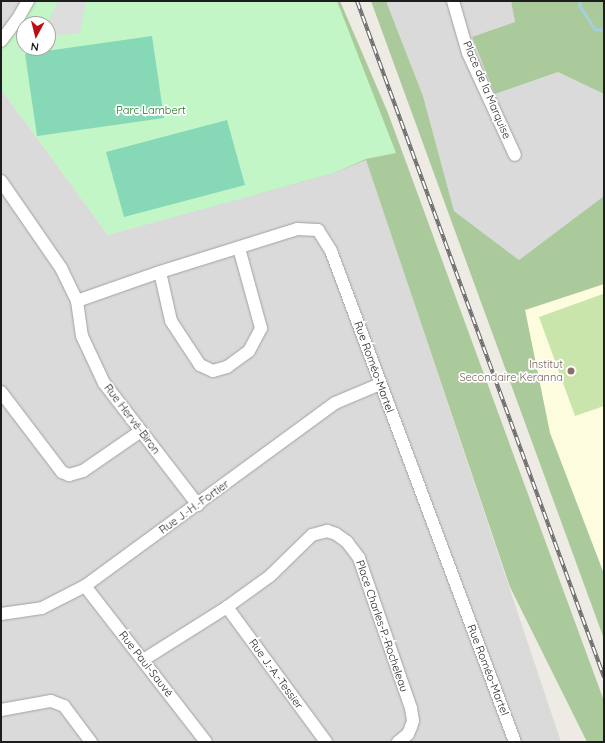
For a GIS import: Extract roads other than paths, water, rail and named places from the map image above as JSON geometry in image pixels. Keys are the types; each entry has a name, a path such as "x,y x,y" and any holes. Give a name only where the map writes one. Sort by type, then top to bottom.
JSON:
{"street":[{"path":"1,42 17,20 28,1"},
{"name":"Place de la Marquise","path":"454,1 468,52 515,155"},
{"name":"Rue Hervé-Biron","path":"1,181 61,268 77,301 82,336 104,383 198,505"},
{"name":"Rue Roméo-Martel","path":"77,301 160,272 297,230 318,230 331,251 515,742"},
{"path":"160,272 171,320 200,365 213,371 227,367 249,351 260,328 239,248"},
{"name":"Rue J.-H.-Fortier","path":"1,614 42,608 85,586 198,505 335,403 380,384"},
{"path":"1,392 62,472 69,475 83,471 141,431"},
{"name":"Place Charles-P.-Rocheleau","path":"143,660 227,607 270,576 312,534 327,531 336,534 347,542 359,558 411,708 413,721 411,727 408,734 398,742"},
{"name":"Rue Paul-Sauvé","path":"85,586 206,742"},
{"name":"Rue J.-A.-Tessier","path":"227,607 326,742"},
{"path":"1,710 52,701 64,706 91,742"}],"waterway":[{"path":"580,1 580,6 595,29 604,30"}],"railway":[{"path":"357,1 604,677"}],"place":[{"name":"Institut Secondaire Keranna","path":"571,371"}],"park label":[{"name":"Parc Lambert","path":"151,110"}]}
